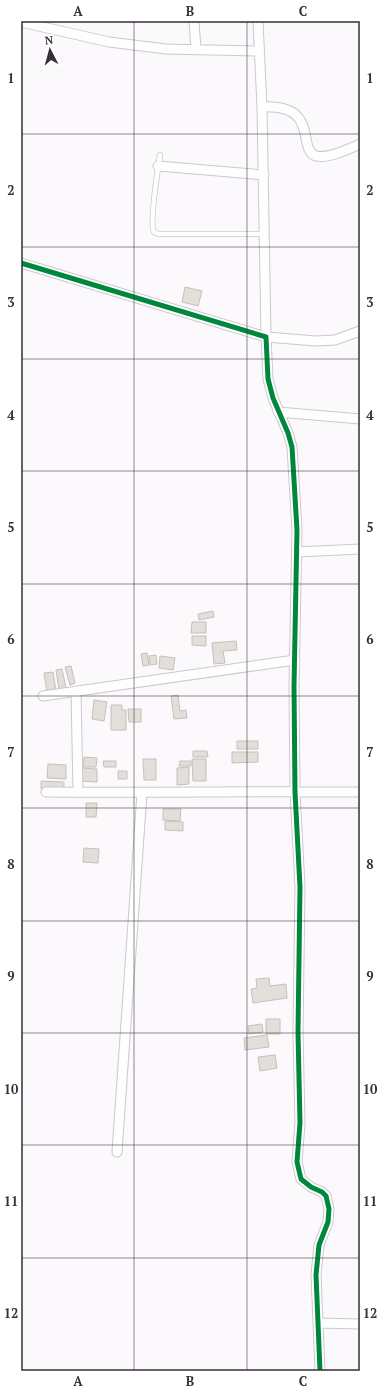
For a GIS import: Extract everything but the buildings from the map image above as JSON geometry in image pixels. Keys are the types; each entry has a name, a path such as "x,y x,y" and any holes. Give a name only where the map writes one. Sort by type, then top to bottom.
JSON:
{"street":[{"path":"194,21 196,50"},
{"path":"258,21 264,174 268,379 273,398 288,433 292,447 297,530 295,792 300,887 298,1032 300,1123 297,1155 301,1179 326,1196 329,1209 328,1222 320,1245 316,1275 320,1371"},
{"path":"21,22 109,42 166,49 259,51"},
{"path":"262,107 274,106 283,108 298,115 303,123 309,149 312,154 317,156 335,154 360,144"},
{"path":"158,166 264,174"},
{"path":"21,263 266,337 316,341 335,340 360,331"},
{"path":"278,412 360,419"},
{"path":"296,552 360,548"},
{"path":"43,696 295,660"},
{"path":"76,691 78,792"},
{"path":"46,792 360,792"},
{"path":"117,1152 142,793"},
{"path":"318,1324 360,1324"}],"lane":[{"path":"160,155 153,213 152,229 154,232 158,234 264,234"}],"cycle path":[{"path":"21,263 266,337 268,379 273,398 288,433 292,447 297,530 294,686 295,792 300,887 298,1032 300,1123 297,1162 301,1179 326,1196 329,1209 328,1222 319,1245 316,1275 320,1371"}]}
